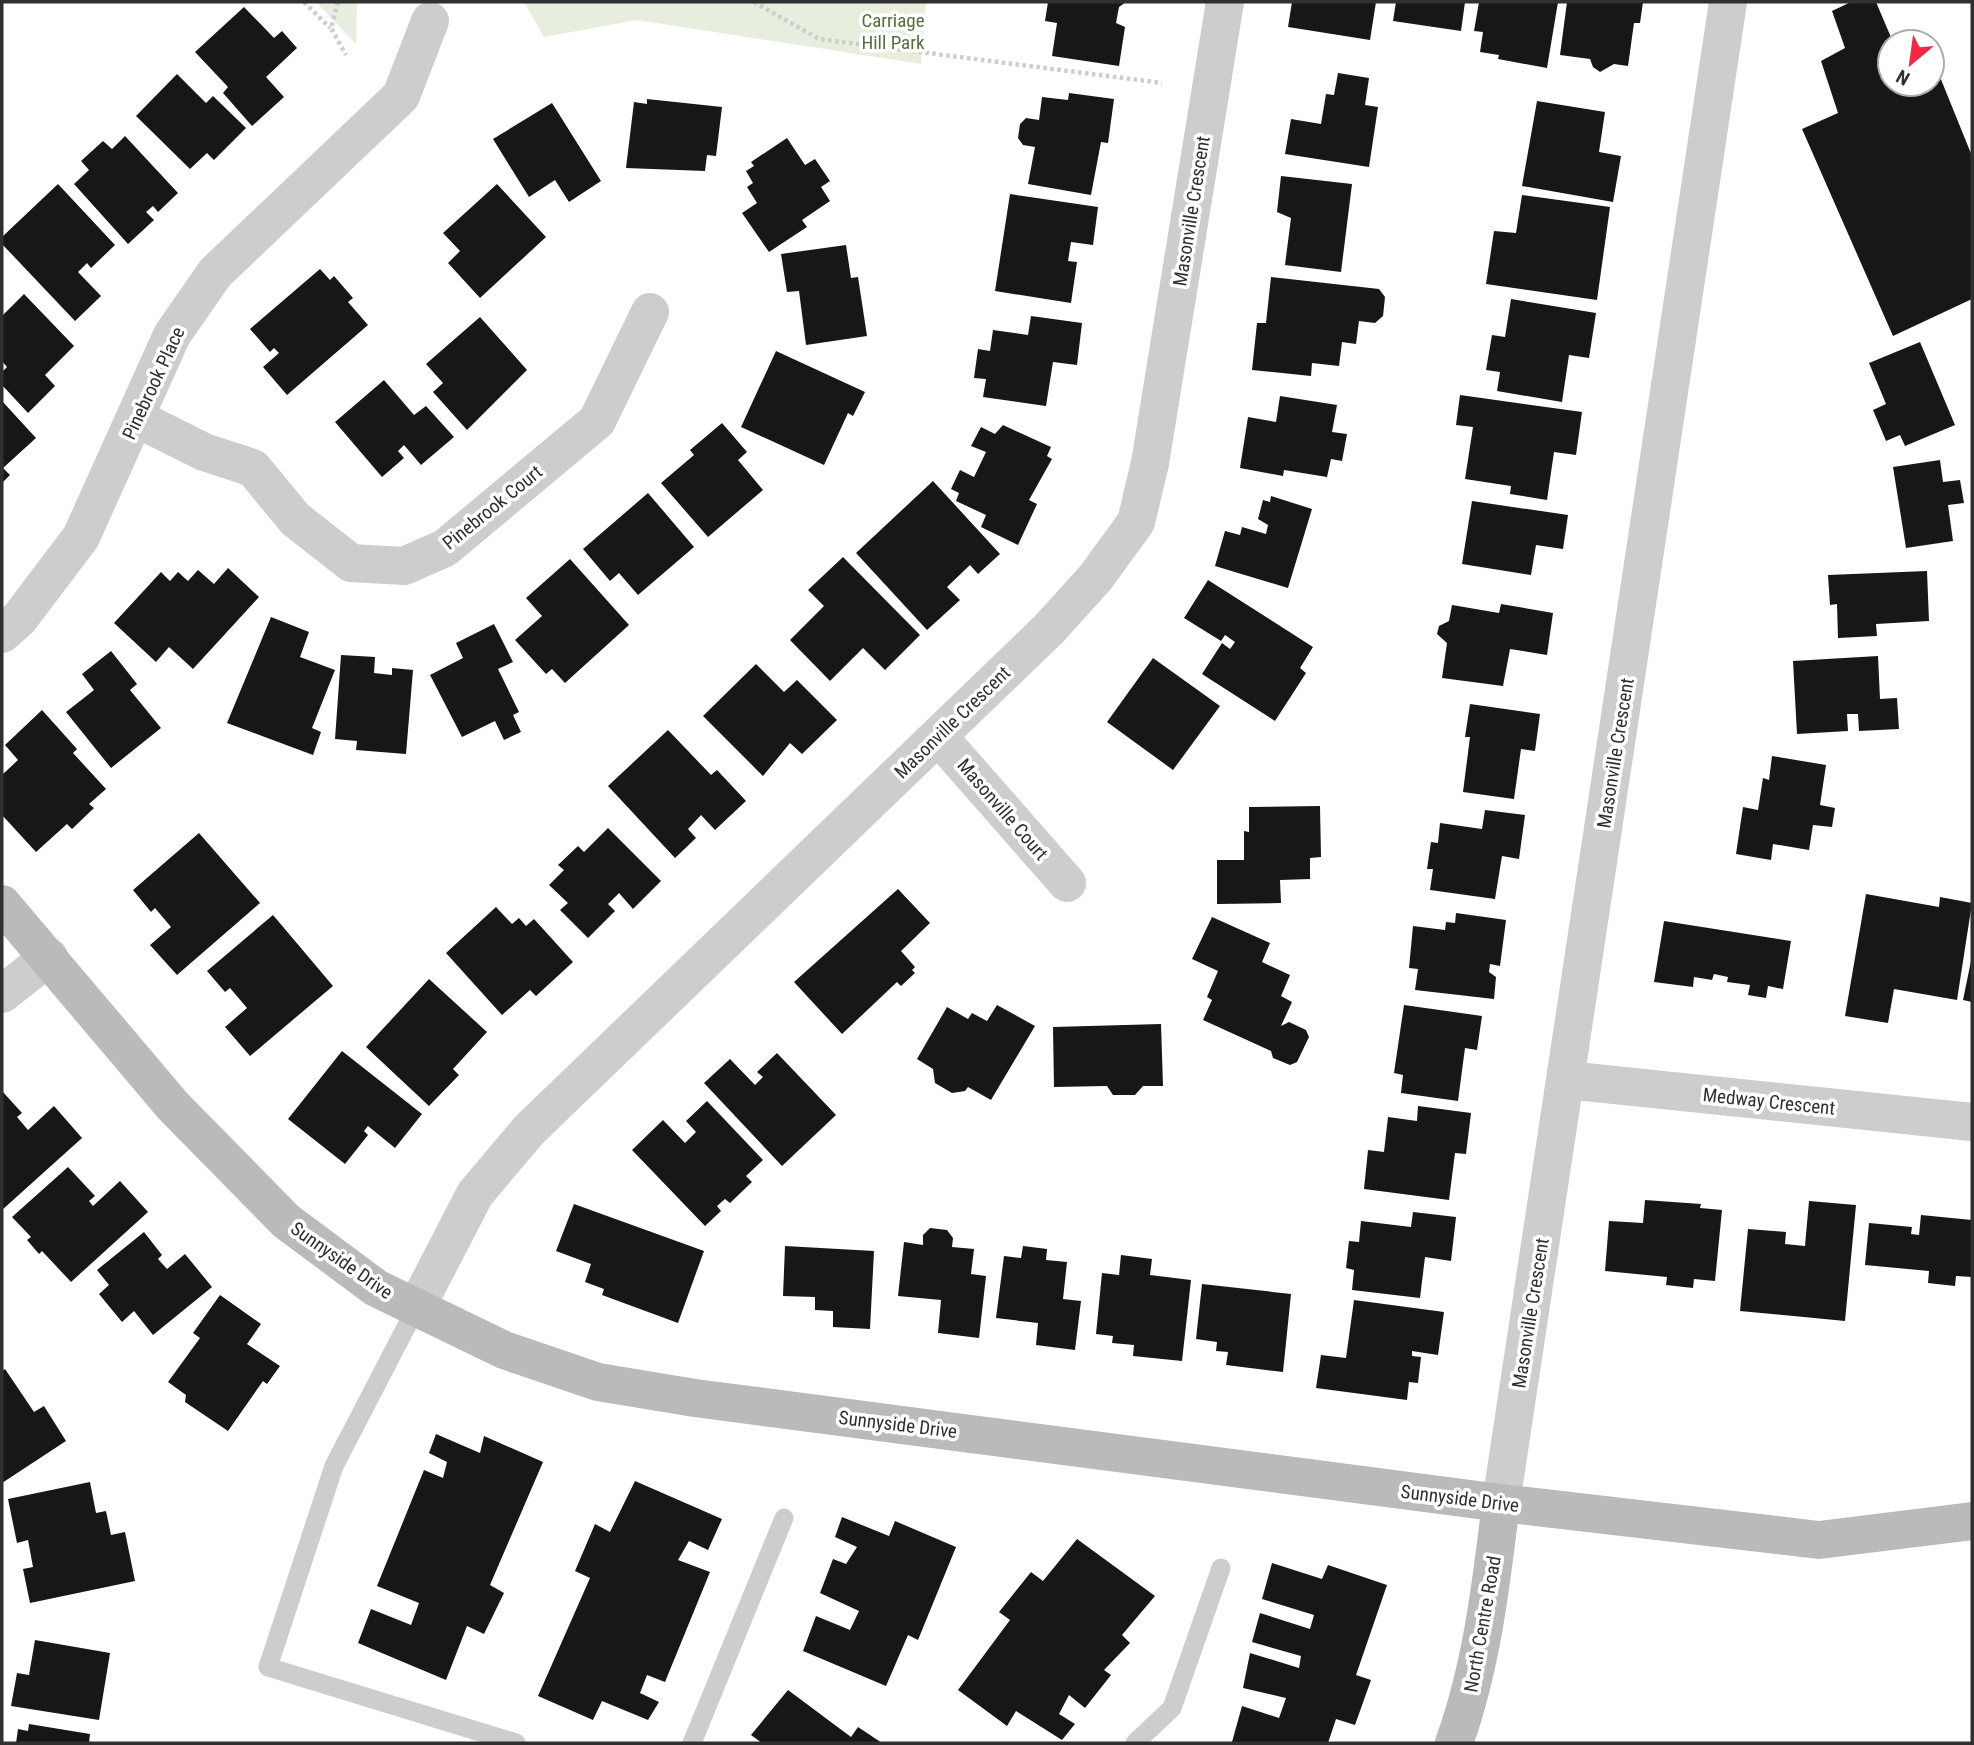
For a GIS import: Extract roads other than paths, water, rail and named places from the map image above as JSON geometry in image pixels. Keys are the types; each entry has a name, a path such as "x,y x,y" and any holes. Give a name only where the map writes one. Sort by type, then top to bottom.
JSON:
{"street":[{"name":"Masonville Crescent","path":"416,1308 475,1194 529,1130 1050,628 1097,576 1136,522 1150,463 1225,2"},
{"name":"Masonville Crescent","path":"1501,1503 1728,2"},
{"name":"Pinebrook Place","path":"2,634 19,619 81,537 172,335 215,273 401,96 430,21"},
{"name":"Pinebrook Court","path":"136,418 204,452 253,468 295,519 351,564 404,566 445,548 597,421 650,312"},
{"name":"Masonville Court","path":"938,736 1067,883"},
{"name":"Sunnyside Drive","path":"2,904 173,1107 286,1221 376,1288 504,1350 598,1382 695,1398 1501,1503 1819,1540 1972,1521"},
{"path":"2,994 49,957"},
{"name":"Medway Crescent","path":"1566,1080 1972,1122"},
{"name":"North Centre Road","path":"1454,1743 1470,1699 1486,1629 1501,1503"}],"lane":[{"path":"416,1308 334,1466 268,1667 516,1743"},
{"path":"692,1743 784,1518"},
{"path":"1135,1743 1172,1708 1222,1568"}],"park label":[{"name":"Carriage Hill Park","path":"893,31"}]}
